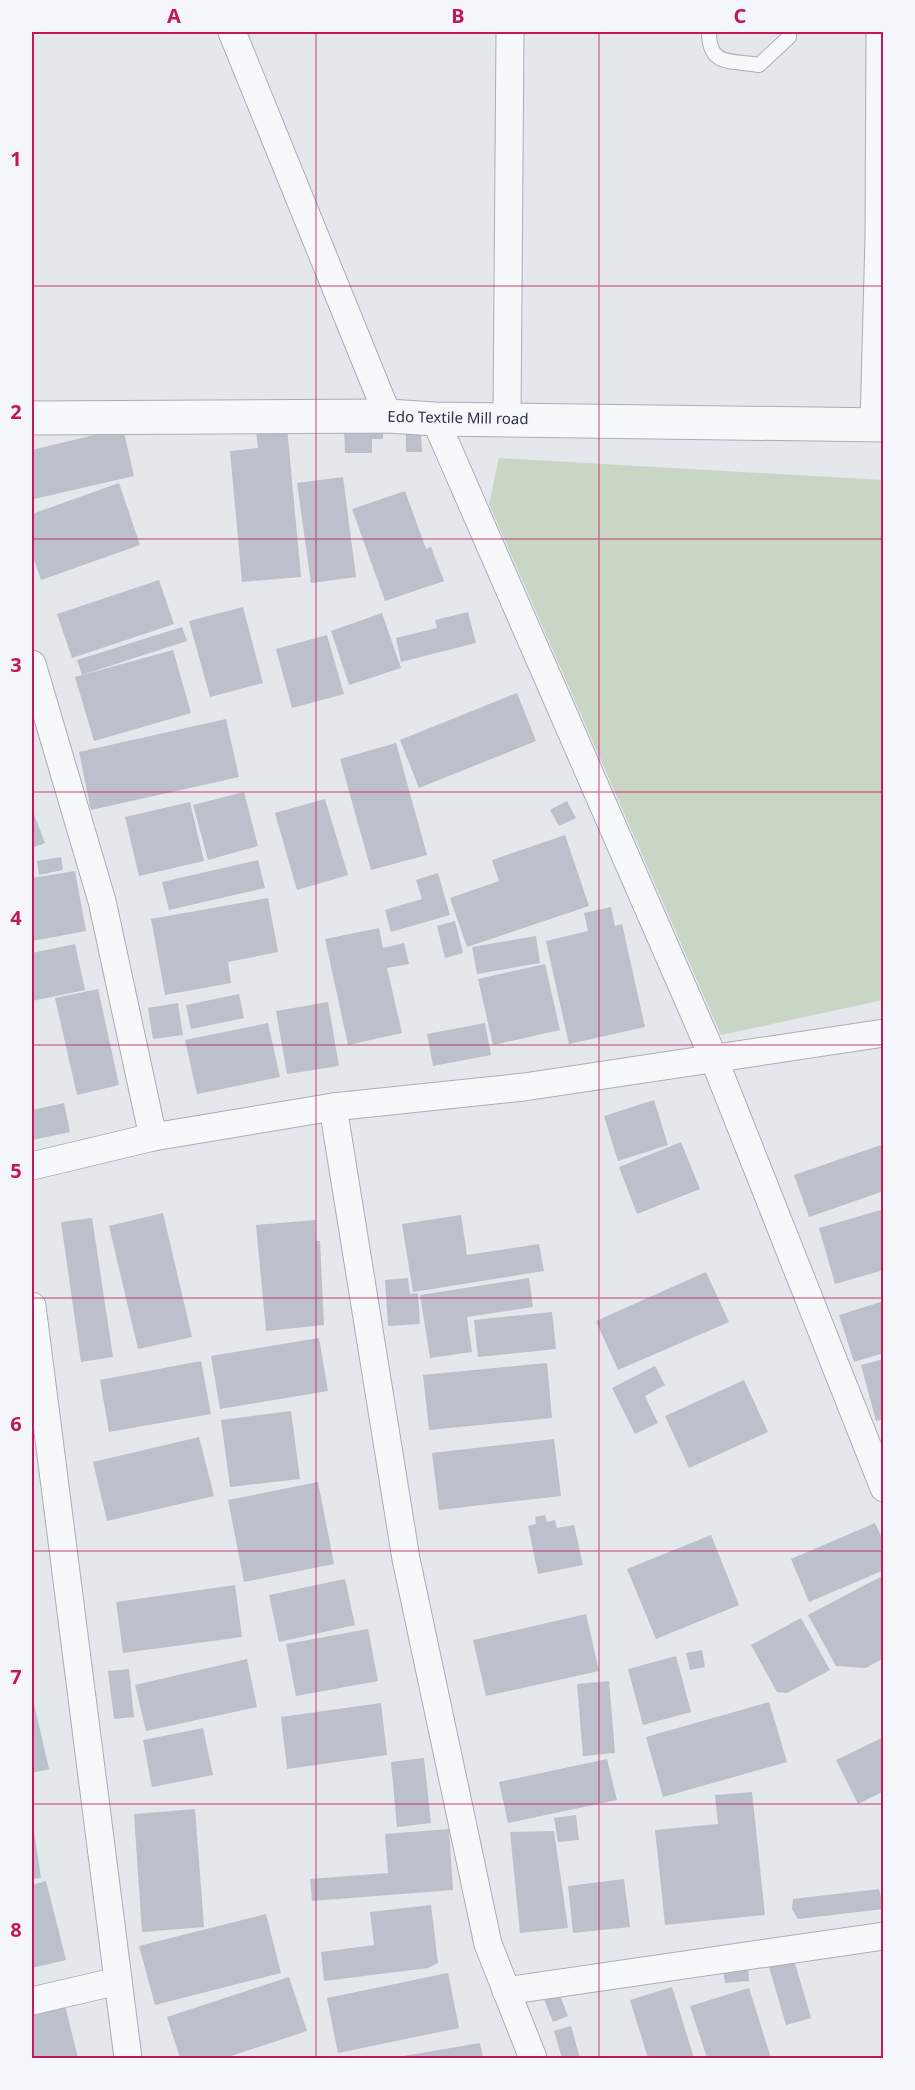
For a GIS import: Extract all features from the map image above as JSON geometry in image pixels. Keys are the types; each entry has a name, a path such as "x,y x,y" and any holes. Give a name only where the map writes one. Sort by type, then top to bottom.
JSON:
{"street":[{"path":"232,32 388,416"},
{"path":"507,418 510,32"},
{"path":"879,425 880,32"},
{"name":"Edo Textile Mill road","path":"32,418 388,416 435,419 507,418 879,425"},
{"path":"435,419 714,1059 884,1488"},
{"path":"32,664 102,901 153,1137"},
{"path":"32,1166 153,1137 333,1107 524,1087 884,1033"},
{"path":"333,1107 406,1559 488,1944 533,2058"},
{"path":"32,1306 128,2058"},
{"path":"506,1991 884,1936"},
{"path":"32,2001 118,1981"}],"lane":[{"path":"709,32 711,52 716,58 759,64 781,46 789,37 789,32"}],"green space":[{"path":"499,458 883,480 883,1000 721,1035 489,504"}],"building":[{"path":"383,425 383,439 372,439 372,453 345,453 344,426"},
{"path":"287,427 301,577 242,582 230,451 258,448 256,430"},
{"path":"123,428 134,476 34,499 32,450"},
{"path":"421,431 422,452 406,452 406,432"},
{"path":"343,477 356,577 311,583 297,483"},
{"path":"119,483 140,545 41,580 32,554 32,514"},
{"path":"405,491 426,549 431,547 444,581 385,601 352,509"},
{"path":"159,580 174,624 72,658 57,614"},
{"path":"243,607 263,683 210,697 189,621"},
{"path":"468,612 476,643 401,662 396,638 437,628 435,620"},
{"path":"382,613 401,668 349,685 331,631"},
{"path":"182,627 187,641 82,675 77,660"},
{"path":"327,635 344,694 292,708 276,649"},
{"path":"173,650 191,713 94,741 75,677"},
{"path":"517,693 536,741 419,788 400,740"},
{"path":"226,719 239,777 91,810 79,752"},
{"path":"396,743 427,855 371,870 340,759"},
{"path":"244,792 258,846 208,860 193,805"},
{"path":"325,799 348,875 297,890 275,813"},
{"path":"567,801 576,818 559,826 550,810"},
{"path":"190,802 204,861 139,876 125,817"},
{"path":"32,809 45,843 32,848"},
{"path":"565,835 589,906 467,947 450,898 499,881 492,860"},
{"path":"61,857 63,870 39,875 37,861"},
{"path":"258,860 265,888 169,910 162,882"},
{"path":"75,871 86,931 32,941 32,878"},
{"path":"438,873 450,915 391,932 385,910 422,899 416,880"},
{"path":"268,898 278,952 228,962 231,983 165,995 151,919"},
{"path":"611,907 615,926 622,924 645,1027 569,1044 546,941 588,931 584,913"},
{"path":"455,921 463,953 445,958 437,926"},
{"path":"379,928 383,948 404,943 409,964 387,968 402,1033 348,1045 325,939"},
{"path":"536,936 540,963 477,974 472,947"},
{"path":"75,944 85,990 32,1001 32,953"},
{"path":"545,964 560,1030 493,1045 478,979"},
{"path":"98,989 119,1085 77,1095 55,998"},
{"path":"239,994 244,1018 191,1029 186,1005"},
{"path":"328,1002 339,1066 287,1074 276,1011"},
{"path":"178,1003 183,1035 153,1039 148,1008"},
{"path":"268,1023 280,1077 197,1094 185,1040"},
{"path":"485,1023 491,1055 433,1066 427,1034"},
{"path":"654,1100 668,1145 618,1161 604,1116"},
{"path":"64,1103 70,1132 32,1140 32,1110"},
{"path":"681,1142 700,1189 637,1214 619,1167"},
{"path":"884,1144 884,1191 809,1217 794,1175"},
{"path":"884,1209 884,1270 835,1284 819,1228"},
{"path":"163,1213 192,1337 138,1349 109,1226"},
{"path":"461,1215 467,1255 539,1244 544,1271 413,1292 402,1224"},
{"path":"92,1218 113,1357 81,1362 61,1222"},
{"path":"315,1220 316,1241 320,1241 324,1325 266,1331 256,1225"},
{"path":"706,1272 729,1322 618,1370 596,1321"},
{"path":"408,1278 410,1294 418,1293 420,1324 388,1326 385,1280"},
{"path":"529,1278 533,1307 467,1317 472,1352 430,1358 420,1295"},
{"path":"884,1301 884,1353 854,1362 839,1315"},
{"path":"552,1312 556,1349 478,1357 474,1320"},
{"path":"319,1338 328,1391 220,1409 211,1356"},
{"path":"884,1359 884,1419 876,1421 861,1365"},
{"path":"201,1361 211,1414 109,1432 100,1380"},
{"path":"547,1363 552,1418 429,1430 423,1375"},
{"path":"655,1366 665,1385 645,1396 658,1423 635,1434 612,1388"},
{"path":"744,1380 768,1432 689,1468 665,1416"},
{"path":"291,1411 300,1479 230,1487 221,1420"},
{"path":"199,1437 214,1496 107,1521 93,1462"},
{"path":"554,1439 561,1496 439,1510 432,1453"},
{"path":"318,1482 334,1564 244,1582 228,1500"},
{"path":"545,1515 547,1522 555,1520 557,1528 574,1525 583,1565 538,1574 528,1526 536,1524 535,1517"},
{"path":"875,1523 884,1543 884,1570 809,1602 791,1559"},
{"path":"711,1535 739,1605 656,1639 627,1569"},
{"path":"884,1575 884,1658 866,1668 836,1666 808,1615"},
{"path":"345,1579 355,1625 279,1642 269,1595"},
{"path":"235,1585 242,1637 123,1653 116,1602"},
{"path":"586,1614 599,1671 486,1696 473,1640"},
{"path":"801,1618 830,1670 787,1693 777,1692 751,1645"},
{"path":"368,1629 378,1681 296,1696 286,1644"},
{"path":"702,1650 705,1667 690,1670 686,1653"},
{"path":"676,1656 691,1712 643,1725 628,1669"},
{"path":"247,1659 257,1707 146,1731 135,1685"},
{"path":"129,1669 134,1717 114,1719 108,1671"},
{"path":"609,1681 615,1753 583,1756 577,1684"},
{"path":"32,1695 49,1769 32,1773"},
{"path":"769,1702 787,1762 663,1797 646,1737"},
{"path":"381,1703 387,1755 287,1769 281,1717"},
{"path":"203,1728 213,1775 152,1787 143,1740"},
{"path":"884,1737 884,1791 858,1804 836,1760"},
{"path":"424,1758 431,1823 397,1827 391,1762"},
{"path":"607,1759 617,1800 508,1823 499,1782"},
{"path":"752,1792 765,1915 665,1925 655,1830 718,1824 715,1795"},
{"path":"195,1809 204,1927 142,1932 134,1814"},
{"path":"576,1815 579,1840 558,1842 554,1818"},
{"path":"449,1829 453,1890 312,1901 310,1879 388,1873 385,1834"},
{"path":"34,1831 41,1878 32,1879 32,1832"},
{"path":"554,1831 568,1928 520,1933 510,1832"},
{"path":"624,1879 630,1927 573,1933 568,1886"},
{"path":"46,1881 66,1960 32,1968 32,1885"},
{"path":"879,1889 884,1909 798,1919 792,1909 793,1899"},
{"path":"431,1905 438,1963 428,1968 324,1981 321,1952 374,1945 370,1912"},
{"path":"266,1914 281,1973 155,2005 139,1946"},
{"path":"794,1960 811,2018 786,2025 769,1967"},
{"path":"748,1966 749,1981 725,1983 723,1968"},
{"path":"448,1973 459,2028 338,2053 327,1998"},
{"path":"289,1977 307,2031 225,2058 180,2058 167,2017"},
{"path":"672,1987 694,2058 648,2058 630,2000"},
{"path":"749,1988 771,2058 707,2058 690,2006"},
{"path":"559,1993 568,2016 553,2022 544,1999"},
{"path":"65,2005 78,2058 32,2058 32,2013"},
{"path":"571,2026 580,2058 562,2058 554,2031"},
{"path":"480,2043 483,2058 398,2057"}]}
